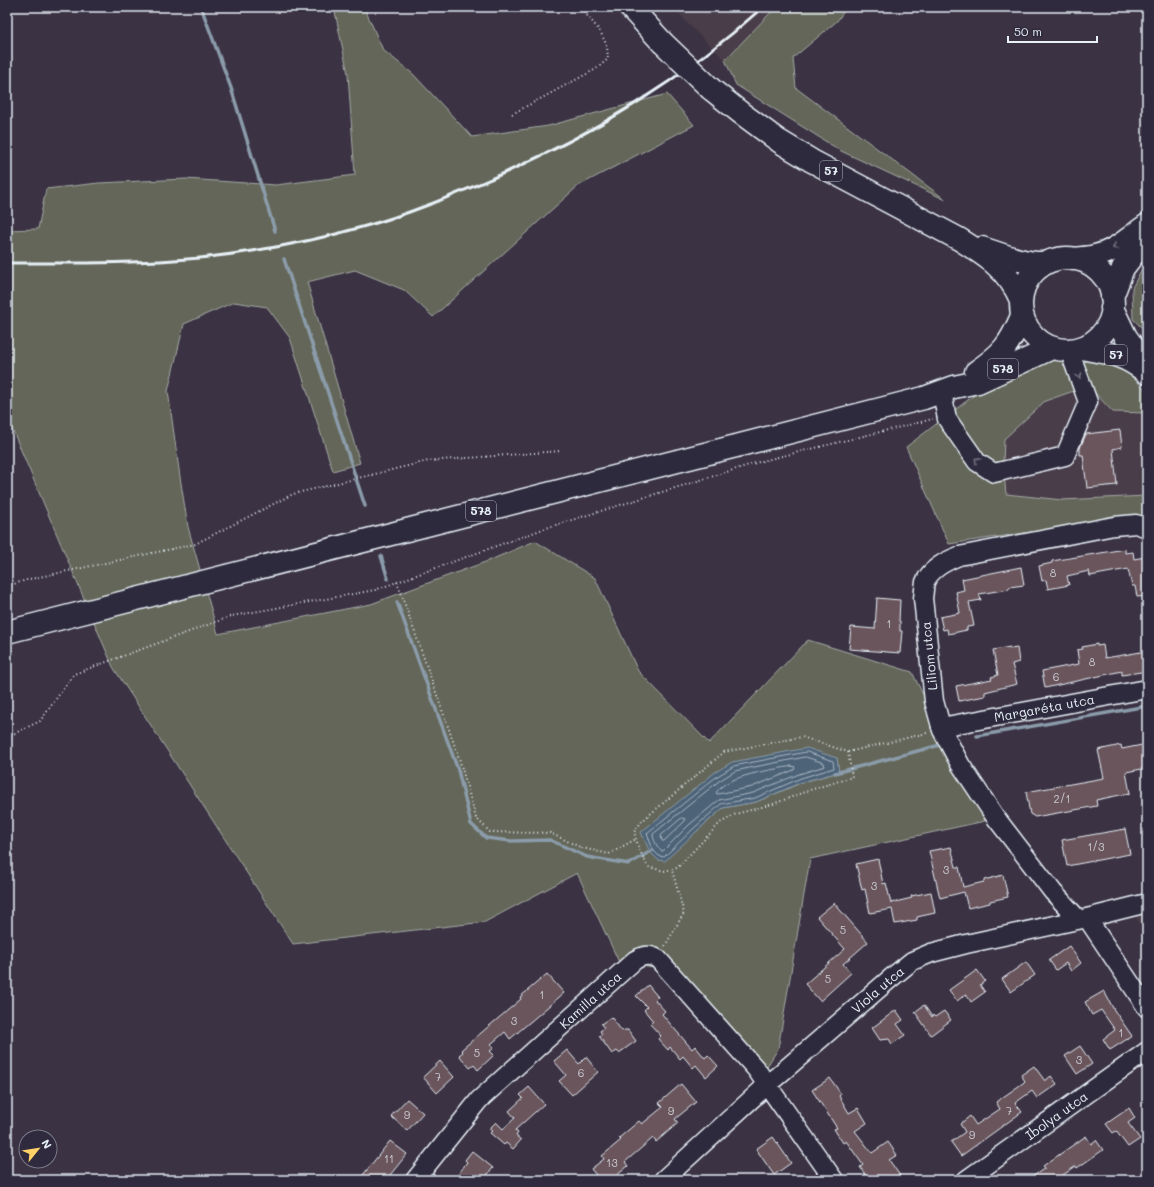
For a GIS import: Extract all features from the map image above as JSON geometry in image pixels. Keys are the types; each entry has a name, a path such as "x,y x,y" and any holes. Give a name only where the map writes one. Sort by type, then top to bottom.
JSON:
{"main road":[{"name":"57","path":"630,7 662,42 711,89 779,141 812,161 980,252 1004,273 1016,288 1025,323 1033,335 1039,340 1067,348 1113,354 1128,359 1147,373"},
{"path":"1073,259 1096,256 1106,252 1147,225"},
{"path":"1112,302 1123,268 1147,237"},
{"name":"57","path":"958,239 1022,261 1033,263 1046,263 1060,259 1073,259 1086,262 1101,274 1108,285 1112,302 1126,337 1147,366"},
{"name":"57","path":"1022,308 1024,287 1031,276 1046,263"},
{"name":"57","path":"1067,348 1092,343 1104,330 1110,320 1112,302"},
{"name":"578","path":"948,390 1001,353 1009,343 1022,308"},
{"name":"578","path":"7,632 874,411 978,382 1067,348"}],"street":[{"path":"948,390 947,419 977,462 994,473 1065,456 1088,402 1067,348"},
{"name":"Liliom utca","path":"1147,528 1136,524 1114,526 959,556 944,563 934,571 925,583 923,598 934,701 942,728 960,764 996,818 1053,892 1082,919 1147,1008"},
{"name":"Margaréta utca","path":"942,728 1147,689"},
{"name":"Viola utca","path":"663,1180 767,1085 912,961 931,953 966,944 1082,919 1147,903"},
{"name":"Kamilla utca","path":"415,1180 479,1100 634,960 642,956 650,955 658,959"},
{"path":"658,959 756,1069 834,1180"},
{"name":"Ibolya utca","path":"966,1180 1147,1051"}],"path":[{"path":"512,114 596,69 608,59 607,46 600,31 580,7"},
{"path":"7,737 40,721 74,674 232,616 375,590 546,528 762,461 933,419"},
{"path":"7,586 30,579 196,544 293,494 428,461 560,451"},
{"path":"397,582 459,758 476,818 490,832 550,834 582,848 609,854 636,839"},
{"path":"848,752 852,777 810,790 773,804 736,814 720,823 677,868 664,871 648,867 639,850 634,832 642,821 724,752 802,737 848,752 942,728"},
{"path":"658,959 684,913 672,870"}],"shaded area":[{"path":"674,7 776,7 725,60 688,24"},
{"path":"1088,386 1113,412 1147,413 1147,496 1062,500 1006,494 1003,464 1004,439 1045,401"},
{"path":"1147,913 1147,933 1134,915"}],"green space":[{"path":"334,7 364,7 383,50 413,74 472,137 548,126 667,94 694,125 578,186 433,317 404,290 355,270 307,282 360,463 333,471 290,338 267,307 234,302 184,324 168,391 188,527 218,634 371,604 488,561 535,541 595,578 638,671 709,743 808,640 912,672 985,821 810,859 778,1049 757,1082 653,968 619,962 577,873 485,922 293,944 113,667 7,417 7,230 38,229 46,189 99,183 186,179 276,185 355,175 348,74","holes":["837,758 839,772 803,782 756,802 723,808 696,832 641,832"]},
{"path":"776,7 847,7 837,21 793,58 796,88 946,200 841,151 736,85 725,60"},
{"path":"1147,259 1147,333 1133,319 1132,288"},
{"path":"1053,356 1095,358 1128,373 1147,391 1147,413 1113,412 1088,386 1045,401 1004,439 1003,464 1006,494 1062,500 1147,496 1147,520 1141,516 949,544 906,447 981,390"}],"water":[{"path":"807,748 837,758 839,772 802,782 756,802 723,808 665,861 658,860 650,852 641,832 714,773 732,762"}],"building":[{"path":"1120,430 1122,447 1113,449 1117,485 1087,488 1083,455 1080,455 1080,448 1086,434"},
{"path":"1125,549 1125,553 1133,552 1134,559 1145,557 1147,568 1147,596 1137,597 1135,586 1132,586 1128,569 1090,576 1089,571 1067,576 1069,585 1048,589 1046,580 1042,581 1039,566 1052,563 1052,561"},
{"path":"1021,567 1024,585 979,594 981,600 969,602 974,626 967,627 967,630 948,634 947,629 943,630 940,617 960,613 956,592 964,590 962,579"},
{"path":"877,598 900,600 899,621 900,631 902,631 900,653 849,649 851,627 875,629"},
{"path":"1097,644 1097,646 1103,645 1105,658 1147,651 1147,671 1122,675 1122,671 1045,688 1042,671 1079,664 1077,650 1083,649 1082,647"},
{"path":"1010,647 1010,649 1017,648 1019,662 1012,664 1017,684 985,692 985,696 959,701 956,686 992,679 991,677 998,675 993,650"},
{"path":"1147,744 1147,768 1126,772 1130,793 1096,800 1097,806 1035,817 1030,814 1026,792 1104,778 1098,750 1121,745 1122,749"},
{"path":"1125,829 1130,854 1067,866 1062,840"},
{"path":"951,847 956,867 959,867 963,887 984,882 984,880 1003,875 1008,897 968,908 964,892 940,898 929,851"},
{"path":"878,859 883,884 886,883 891,903 912,898 911,896 931,892 935,913 917,917 917,920 895,924 892,909 870,913 865,889 862,890 856,864"},
{"path":"834,903 868,942 843,964 851,973 820,1001 805,984 845,949 817,917"},
{"path":"1069,946 1081,963 1071,971 1066,963 1056,970 1049,960"},
{"path":"1026,962 1035,975 1011,992 1002,979"},
{"path":"977,970 985,981 980,985 985,992 971,1002 966,994 957,1001 949,990"},
{"path":"547,974 564,993 510,1039 505,1032 491,1044 494,1048 490,1051 494,1055 478,1070 474,1065 470,1068 459,1055 463,1052 461,1050 521,999 520,997"},
{"path":"648,985 658,997 655,1000 665,1011 662,1014 672,1026 692,1049 695,1046 705,1058 708,1055 718,1066 706,1077 696,1065 693,1068 683,1056 680,1059 670,1047 668,1050 658,1039 661,1036 650,1024 653,1021 644,1010 647,1007 636,996"},
{"path":"1104,991 1114,1010 1132,1036 1110,1050 1103,1039 1115,1030 1101,1010 1092,1015 1085,1002"},
{"path":"924,1005 932,1017 933,1015 935,1017 944,1011 951,1020 931,1035 915,1012"},
{"path":"896,1010 903,1020 897,1024 905,1035 892,1044 889,1039 880,1040 872,1028"},
{"path":"611,1017 622,1031 628,1030 636,1041 619,1053 617,1051 612,1054 599,1036 602,1034 600,1031 604,1028 601,1024"},
{"path":"1080,1046 1092,1064 1077,1074 1065,1056"},
{"path":"567,1050 579,1064 586,1057 598,1072 572,1095 559,1081 566,1075 554,1061"},
{"path":"440,1061 454,1077 437,1093 423,1077"},
{"path":"1034,1066 1045,1081 1051,1076 1057,1084 1037,1098 1032,1091 1015,1103 1022,1112 961,1156 951,1142 965,1132 960,1124 970,1116 976,1125 1000,1109 996,1102 1023,1083 1025,1081 1021,1075"},
{"path":"830,1078 841,1094 839,1096 849,1113 858,1108 867,1123 855,1131 872,1153 888,1142 897,1155 889,1160 903,1180 869,1180 860,1167 863,1165 846,1141 843,1143 834,1129 837,1128 812,1090"},
{"path":"681,1084 696,1102 675,1119 678,1123 656,1142 653,1138 625,1162 628,1166 616,1176 610,1180 600,1180 591,1169 604,1159 602,1156 621,1140 619,1138 639,1121 642,1124 663,1107 659,1103"},
{"path":"529,1087 544,1104 515,1130 518,1133 516,1136 521,1140 513,1149 506,1143 504,1145 490,1133 492,1131 489,1129 496,1122 503,1129 515,1118 509,1111 523,1098 520,1095"},
{"path":"407,1099 423,1113 407,1131 391,1116"},
{"path":"1129,1108 1135,1118 1128,1123 1140,1139 1128,1147 1116,1131 1113,1133 1106,1124"},
{"path":"1086,1136 1091,1144 1096,1140 1103,1150 1056,1180 1028,1180 1045,1168 1043,1166"},
{"path":"773,1137 791,1163 774,1175 756,1149"},
{"path":"390,1141 407,1154 386,1180 359,1180"},
{"path":"472,1151 493,1168 483,1180 477,1175 473,1180 462,1180 457,1176 467,1162 465,1160"}],"waterway":[{"path":"201,7 231,88 275,231"},
{"path":"284,259 365,506"},
{"path":"381,556 388,579"},
{"path":"397,602 458,770 471,824 486,838 511,841 550,840 587,857 629,864 653,850"},
{"path":"977,736 1147,706"},
{"path":"835,773 940,745"}],"railway":[{"path":"7,263 128,262 221,256 302,242 396,217 445,198 531,161 602,124 701,59 763,7"}]}
